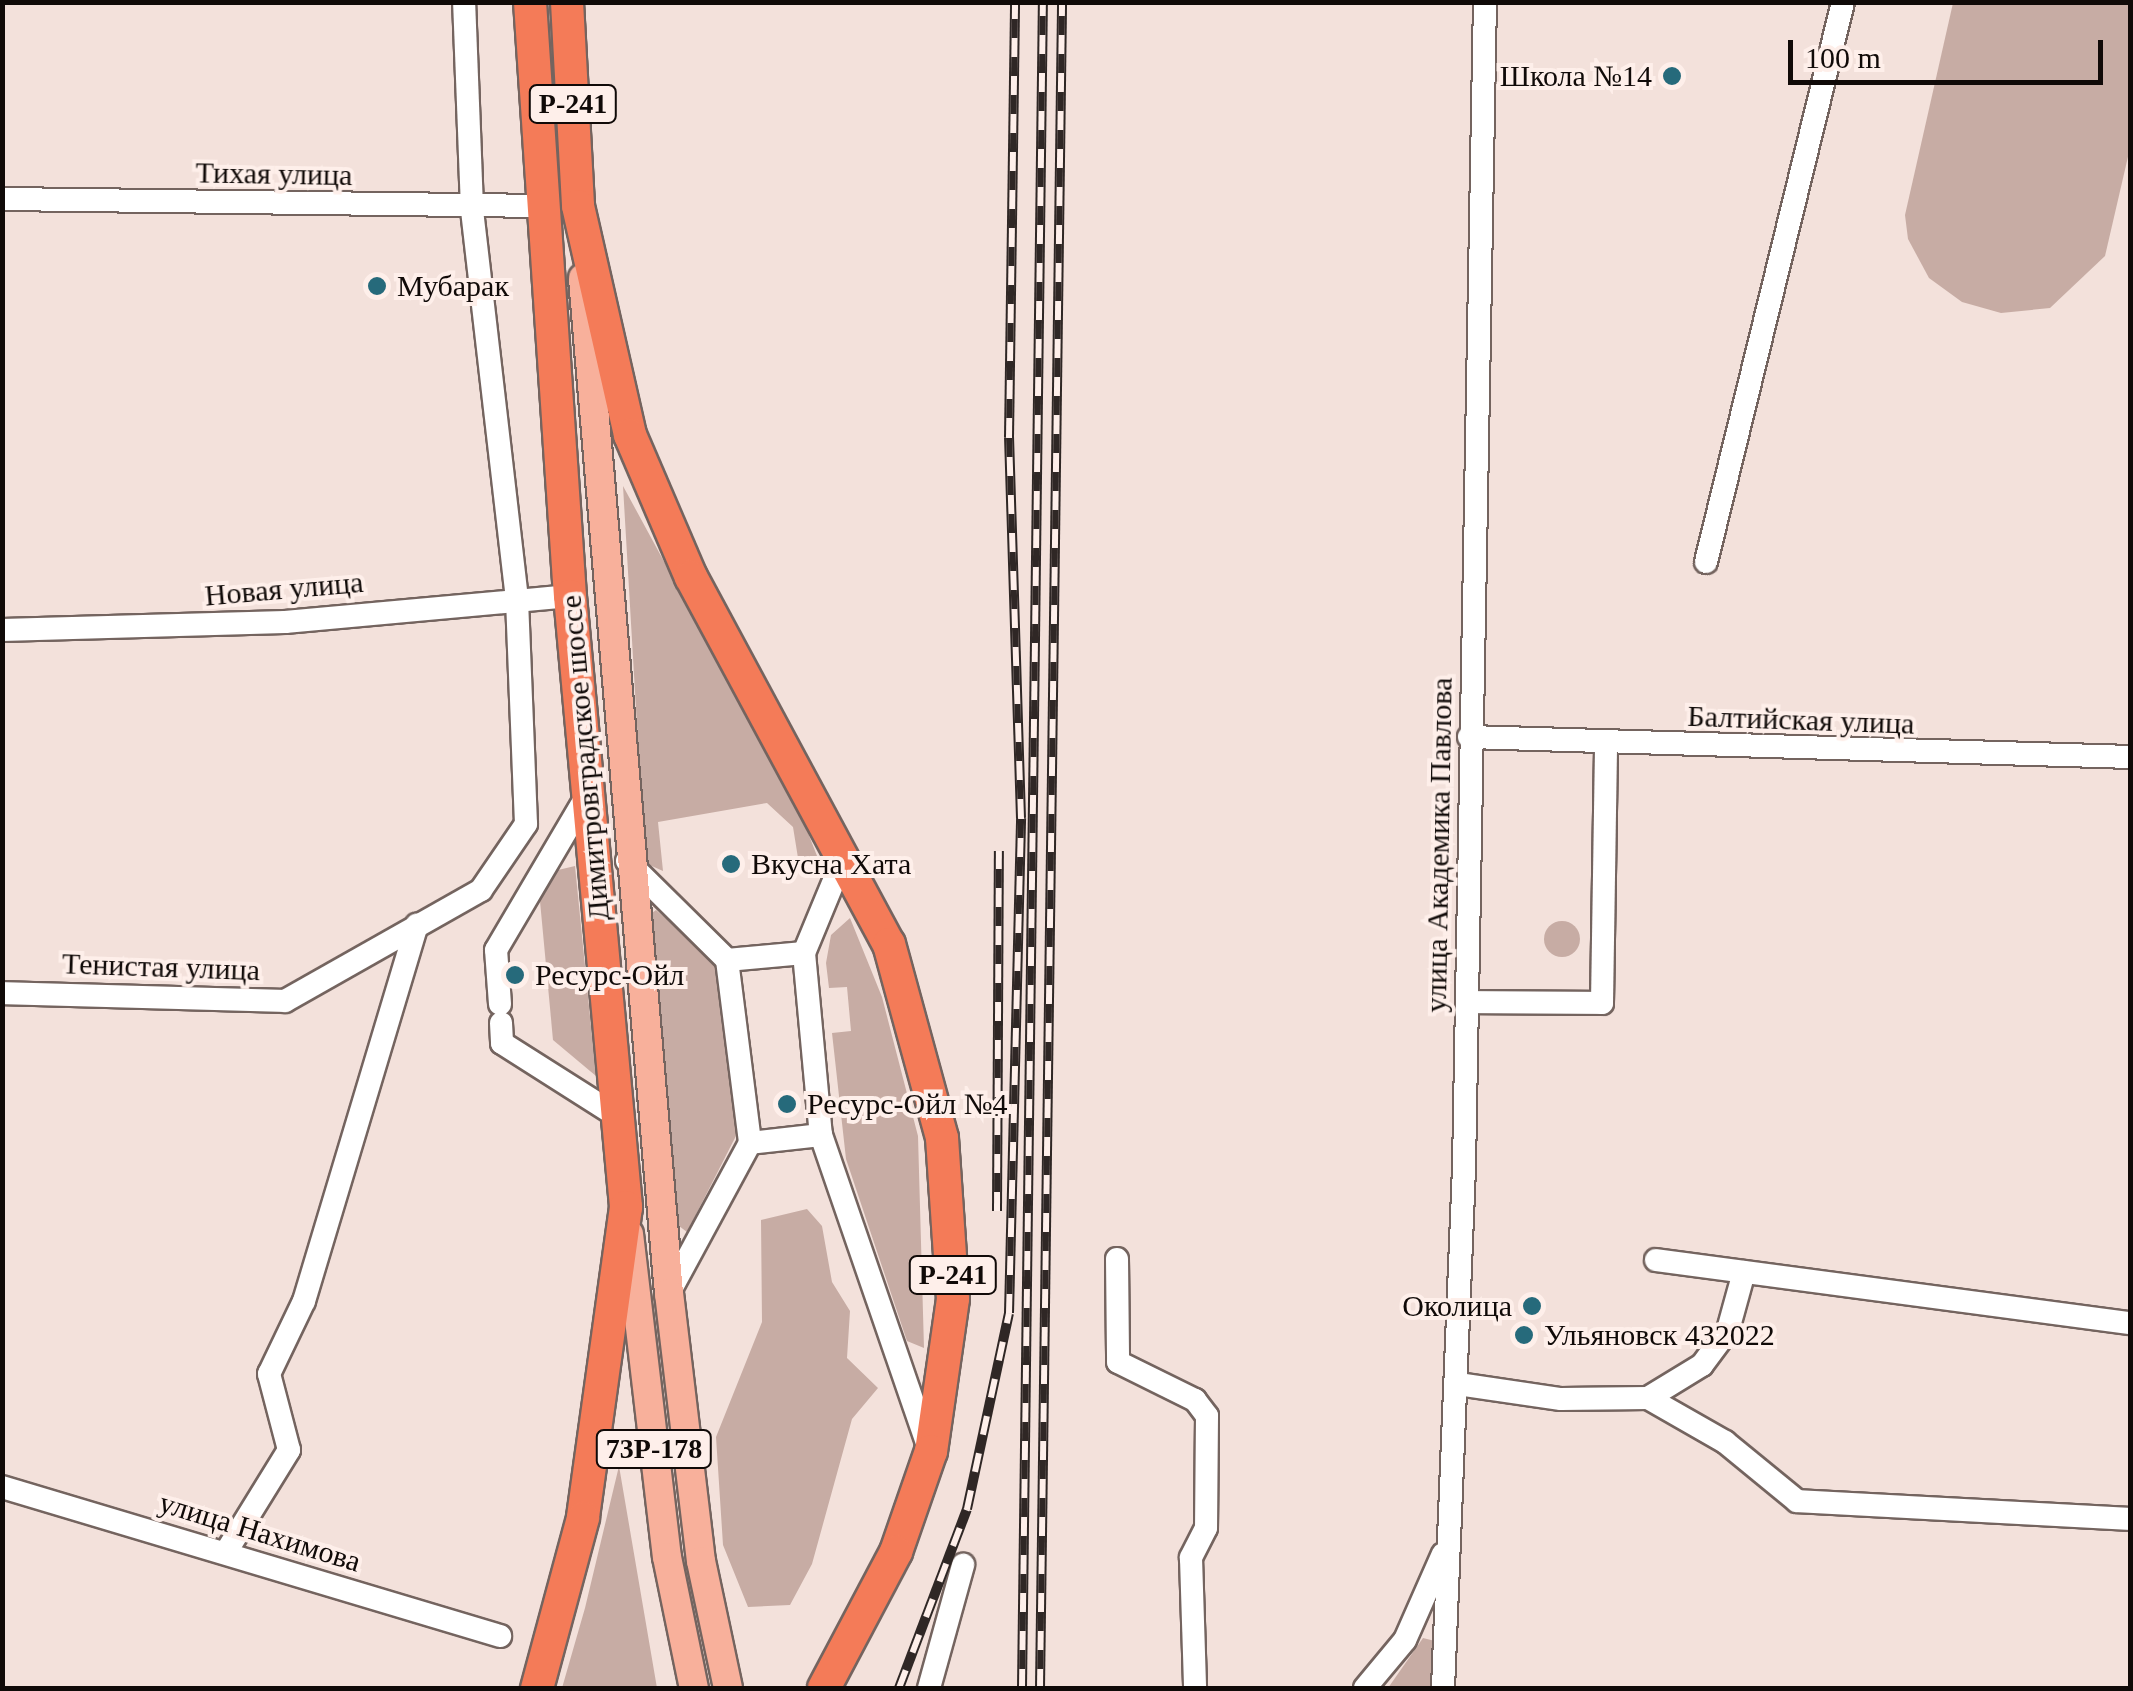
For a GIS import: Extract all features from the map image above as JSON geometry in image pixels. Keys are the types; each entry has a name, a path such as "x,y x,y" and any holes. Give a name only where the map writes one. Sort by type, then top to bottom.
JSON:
{"highway":[{"name":"Димитровградское шоссе","path":"530,2 570,596 626,1207"},
{"name":"Димитровградское шоссе","path":"568,2 578,206"},
{"name":"Р-241","path":"578,206 630,435 662,519 845,854 906,995 942,1138 953,1299 930,1451 896,1552 824,1688"},
{"name":"Р-241","path":"538,1688 584,1518 626,1207"}],"main road":[{"name":"Димитровградское шоссе","path":"578,206 628,860 669,1293 701,1561 727,1687"},
{"name":"Димитровградское шоссе","path":"626,1207 667,1557 694,1688"}],"street":[{"name":"Тенистая улица","path":"2,993 285,1001 481,890 526,824 517,600 472,208 464,2"},
{"name":"улица Академика Павлова","path":"1444,1688 1458,1384 1485,2"},
{"path":"1706,562 1843,2"},
{"name":"Тихая улица","path":"2,199 544,206"},
{"name":"Новая улица","path":"2,630 202,627 570,596"},
{"name":"Балтийская улица","path":"1470,737 2130,757"},
{"path":"1467,1002 1602,1003 1606,742"},
{"path":"588,794 496,950 502,1043 617,1116"},
{"path":"845,854 804,953 821,1135 930,1451"},
{"path":"628,860 726,960 750,1143 669,1293"},
{"path":"226,1552 290,1450 269,1374 304,1300 417,925"},
{"path":"726,960 804,953"},
{"path":"750,1143 821,1135"},
{"path":"1117,1259 1118,1362 1195,1400 1207,1416 1206,1528 1191,1558 1195,1688"},
{"path":"1656,1260 2130,1323"},
{"path":"1648,1398 1702,1365 1728,1330 1744,1272"},
{"path":"1458,1384 1562,1399 1648,1398 1726,1442 1797,1501 2130,1519"},
{"name":"улица Нахимова","path":"2,1487 500,1636"},
{"path":"1365,1688 1424,1607 1453,1497"},
{"path":"929,1688 964,1564"}],"shaded area":[{"path":"1953,3 2130,3 2130,148 2105,256 2050,308 2001,313 1962,302 1929,278 1908,239 1905,215"},
{"path":"623,486 799,810 821,866 798,858 793,827 767,803 658,822 663,871 645,863"},
{"path":"575,866 596,1076 553,1040 540,901 558,870"},
{"path":"656,910 718,963 738,1132 687,1232 675,1223 648,916"},
{"path":"850,918 882,997 918,1136 924,1348 907,1341 846,1159 832,1033 851,1031 847,987 829,988 826,963 831,935"},
{"path":"1562,921 1575,926 1580,939 1575,952 1562,957 1549,952 1544,939 1549,926"},
{"path":"807,1209 822,1226 832,1282 850,1311 847,1358 878,1388 852,1419 812,1564 790,1605 748,1607 723,1545 716,1437 762,1322 761,1220"},
{"path":"619,1466 657,1688 562,1688 585,1608"},
{"path":"1423,1638 1435,1641 1431,1688 1388,1688"}],"railway":[{"path":"899,1688 967,1509 1009,1313 1021,818 1009,437 1015,2"},
{"path":"1022,1688 1043,2"},
{"path":"1040,1688 1062,2"},
{"path":"997,1211 999,851"}],"place":[{"name":"Школа №14","path":"1672,76"},
{"name":"Мубарак","path":"377,286"},
{"name":"Вкусна Хата","path":"731,864"},
{"name":"Ресурс-Ойл","path":"515,975"},
{"name":"Ресурс-Ойл №4","path":"787,1104"},
{"name":"Околица","path":"1532,1306"},
{"name":"Ульяновск 432022","path":"1524,1335"}]}
